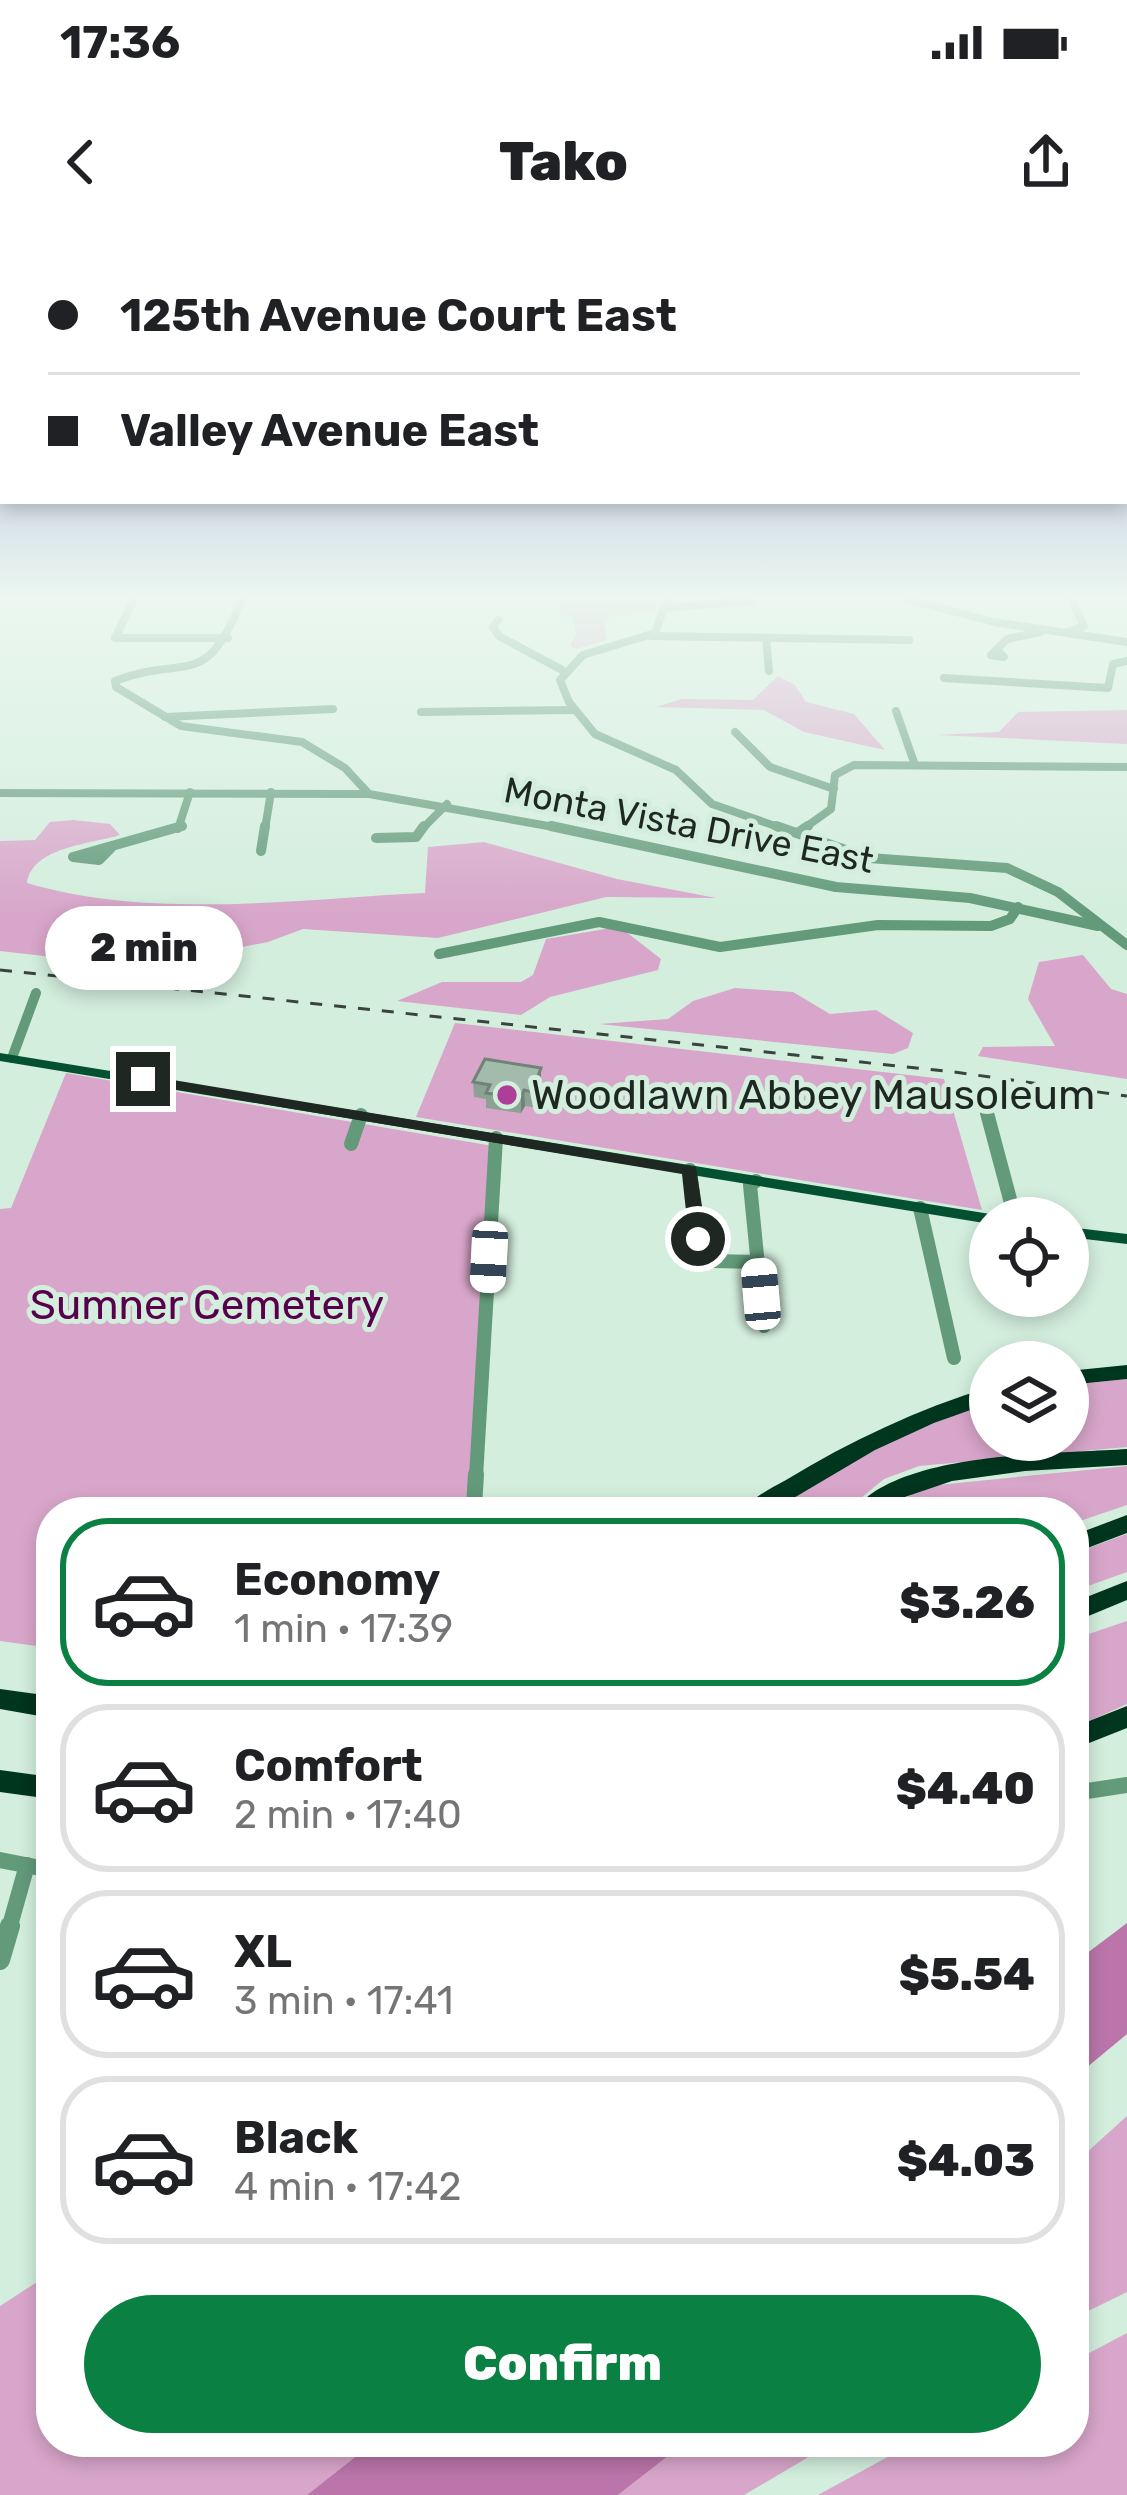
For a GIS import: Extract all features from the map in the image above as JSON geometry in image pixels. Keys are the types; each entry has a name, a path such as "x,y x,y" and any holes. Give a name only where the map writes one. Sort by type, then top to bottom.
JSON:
{"highway":[{"path":"1089,1376 1127,1372"},
{"path":"775,1497 838,1456 969,1401"},
{"path":"882,1497 931,1477 1127,1457"},
{"path":"1089,1538 1127,1524"},
{"path":"1089,1609 1127,1590"},
{"path":"1089,1613 1127,1604"},
{"path":"0,1699 36,1704"},
{"path":"1089,1732 1127,1717"},
{"path":"0,1781 36,1786"}],"main road":[{"path":"6,1057 969,1216"},
{"path":"1089,1234 1127,1239"}],"street":[{"path":"143,704 178,725 268,734 310,745 349,766 369,794"},
{"path":"571,704 602,739 676,770 712,804 869,858 1007,868 1058,892 1127,945"},
{"path":"165,717 333,709"},
{"path":"421,712 574,710"},
{"path":"896,711 913,760"},
{"path":"736,732 747,749 777,771 834,788"},
{"path":"799,832 831,809 835,775 844,767 913,760 1127,767"},
{"path":"261,851 272,792"},
{"name":"Monta Vista Drive East","path":"0,793 369,794 447,804 836,886 1018,907 1098,926"},
{"path":"111,848 181,828 190,793"},
{"path":"376,838 416,837 431,814 447,804"},
{"path":"439,954 599,922 720,947 878,925 991,926 1010,919 1018,907"},
{"path":"6,1057 36,993"},
{"path":"986,1110 1009,1197"},
{"path":"351,1144 361,1115"},
{"path":"475,1497 496,1138"},
{"path":"690,1170 700,1254 712,1261 758,1262"},
{"path":"757,1181 750,1186 764,1326"},
{"path":"920,1208 954,1358"},
{"path":"1089,1791 1127,1785"},
{"path":"0,1860 36,1867"},
{"path":"0,1960 27,1865"}],"green space":[{"path":"815,704 854,714 885,750 804,732 764,710 656,707"},
{"path":"1127,710 1127,744 937,735 999,732 1018,712"},
{"path":"50,822 110,824 120,835 51,854 31,871 27,883 124,901 174,904 425,893 428,847 484,842 617,879 716,898 606,897 438,938 303,929 268,942 140,967 0,951 0,841 35,840"},
{"path":"611,928 625,931 661,959 658,970 550,997 521,1015 397,1001 442,982 521,982 533,975 546,939"},
{"path":"1083,955 1111,989 1127,994 1127,1079 978,1056 983,1047 1055,1046 1028,999 1039,962"},
{"path":"735,988 793,992 830,1014 876,1010 913,1033 908,1048 893,1054 599,1024 668,1019 693,1001"},
{"path":"455,1023 944,1079 978,1197 969,1197 969,1208 416,1117"},
{"name":"Sumner Cemetery","path":"66,1073 493,1146 484,1337 468,1497 36,1497 36,1646 0,1641 0,1209 11,1208"},
{"path":"1127,1379 1127,1447 1089,1450 1089,1383"},
{"path":"969,1411 969,1461 974,1461 919,1466 884,1479 862,1497 793,1497 876,1449"},
{"path":"1127,1466 1127,1505 1089,1518 1089,1497 907,1497 927,1486"},
{"path":"1127,1534 1127,1572 1089,1586 1089,1548"},
{"path":"1127,1621 1127,1704 1089,1721 1089,1634"},
{"path":"1127,2116 1127,2292 1089,2311 1089,2150"},
{"path":"36,2283 36,2457 355,2457 307,2495 0,2495 0,2306"},
{"path":"1127,2333 1127,2495 818,2495 888,2457 1089,2457 1089,2353"},
{"path":"667,2457 809,2457 744,2495 618,2495"}],"shaded area":[{"path":"1127,1923 1127,2034 1089,2066 1089,1952"},
{"path":"355,2457 667,2457 618,2495 307,2495"}],"building":[{"path":"485,1059 541,1068 532,1092 524,1090 521,1098 486,1093 490,1085 473,1082"}],"railway":[{"path":"0,970 954,1072 1127,1096"}],"place":[{"name":"Woodlawn Abbey Mausoleum","path":"507,1095"}],"route":[{"path":"143,1079 690,1170 698,1239"}]}
